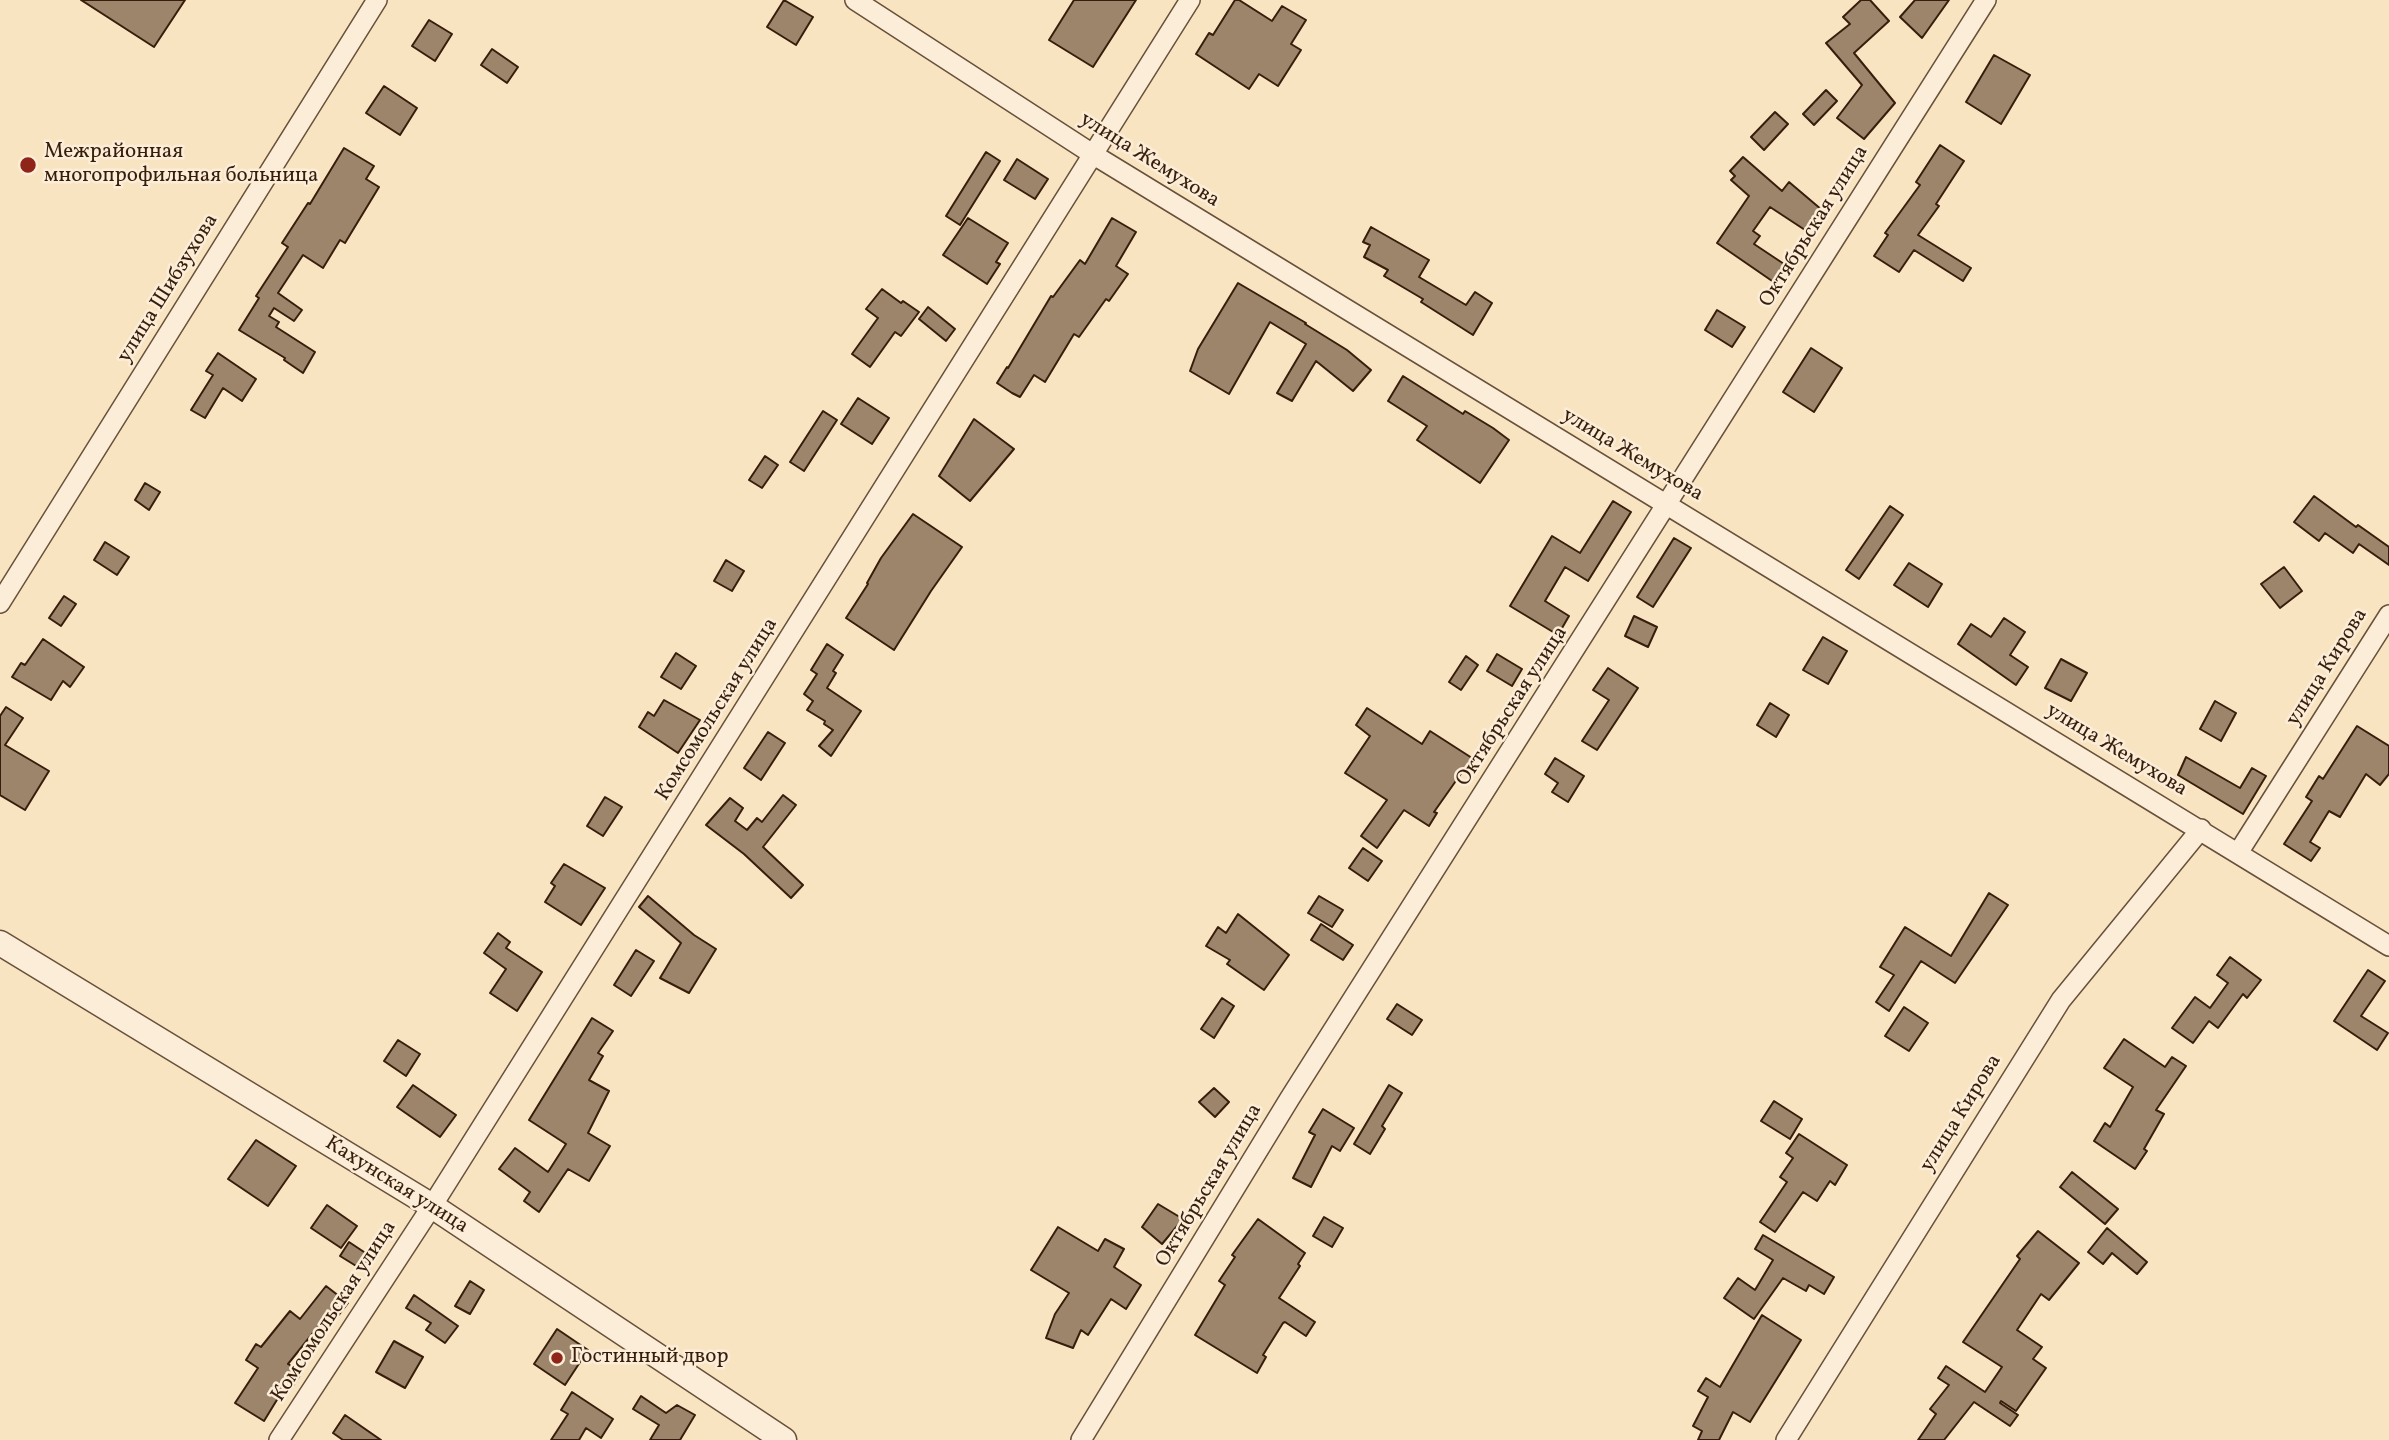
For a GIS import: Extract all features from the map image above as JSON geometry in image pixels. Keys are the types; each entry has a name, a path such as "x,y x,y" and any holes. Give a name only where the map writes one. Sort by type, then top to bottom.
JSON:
{"street":[{"name":"улица Шибзухова","path":"0,603 377,0"},
{"name":"улица Жемухова","path":"855,0 1094,155 2389,946"},
{"name":"Комсомольская улица","path":"279,1440 432,1206 1190,0"},
{"name":"Октябрьская улица","path":"1081,1440 1290,1098 1986,0"},
{"name":"улица Кирова","path":"2238,853 2389,615"},
{"name":"улица Кирова","path":"1786,1440 2061,1000 2201,830"},
{"name":"Кахунская улица","path":"0,943 432,1206 784,1440"}],"building":[{"path":"81,0 185,0 154,47"},
{"path":"784,0 813,17 796,45 767,27"},
{"path":"1074,0 1136,0 1093,67 1049,40"},
{"path":"1235,0 1272,21 1282,6 1306,20 1291,44 1301,50 1278,86 1259,74 1249,89 1196,54 1209,33 1213,35"},
{"path":"1861,0 1870,0 1889,21 1854,53 1895,103 1864,139 1837,118 1862,85 1826,43 1850,24 1843,17"},
{"path":"1915,0 1949,0 1922,38 1900,17"},
{"path":"429,20 452,34 435,61 412,46"},
{"path":"492,49 518,67 507,83 481,65"},
{"path":"1994,55 2030,75 2001,124 1966,102"},
{"path":"384,86 417,108 400,135 366,113"},
{"path":"1826,90 1837,101 1814,125 1803,114"},
{"path":"1775,112 1788,124 1764,150 1751,137"},
{"path":"1940,145 1964,161 1936,204 1939,206 1918,235 1971,268 1963,281 1914,250 1899,272 1874,256 1888,235 1885,233 1920,185 1916,182"},
{"path":"344,148 374,166 366,179 379,187 345,243 340,240 323,268 303,255 278,293 302,310 294,321 274,308 269,316 279,322 276,327 315,352 303,373 284,360 285,358 239,330 259,298 256,296 288,247 282,243 308,203 310,204"},
{"path":"986,152 1000,161 960,225 946,216"},
{"path":"1743,157 1782,191 1789,182 1822,210 1805,230 1770,207 1753,231 1760,236 1754,244 1787,266 1775,283 1717,243 1749,196 1731,180 1735,176 1730,171"},
{"path":"1017,159 1048,179 1035,199 1004,180"},
{"path":"968,218 1008,243 996,262 1000,264 987,284 943,255"},
{"path":"1112,218 1136,232 1116,266 1128,274 1079,337 1074,334 1045,382 1034,375 1020,397 1012,393 997,383 1051,296 1053,297 1080,260 1085,264"},
{"path":"1371,227 1429,260 1419,277 1466,305 1475,292 1492,303 1473,335 1421,302 1423,299 1384,276 1388,270 1364,257 1370,245 1363,242"},
{"path":"1238,283 1306,323 1347,350 1371,370 1353,391 1316,361 1292,401 1277,393 1306,344 1270,322 1229,394 1190,371 1198,349"},
{"path":"882,289 919,312 901,336 895,332 870,367 852,354 878,318 866,309"},
{"path":"928,307 955,329 946,341 919,319"},
{"path":"1717,310 1745,327 1732,347 1705,330"},
{"path":"1811,348 1842,368 1814,412 1783,392"},
{"path":"218,353 256,379 242,401 223,388 205,418 191,410 213,375 206,371"},
{"path":"1403,376 1509,440 1480,483 1417,440 1427,426 1388,401"},
{"path":"858,398 889,418 872,444 841,424"},
{"path":"823,411 837,420 804,471 790,462"},
{"path":"974,419 1014,449 970,501 939,476"},
{"path":"765,456 778,465 762,488 749,480"},
{"path":"145,483 160,492 149,510 135,500"},
{"path":"2314,496 2389,547 2389,565 2359,544 2353,553 2325,533 2319,541 2294,522"},
{"path":"1613,501 1631,512 1588,581 1565,567 1545,601 1569,616 1558,635 1510,606 1552,536 1580,553"},
{"path":"1890,506 1903,515 1859,579 1846,570"},
{"path":"913,514 962,547 894,650 846,618 881,558"},
{"path":"1674,538 1691,548 1653,607 1637,597"},
{"path":"105,542 129,557 117,575 94,560"},
{"path":"726,560 744,571 732,591 714,581"},
{"path":"1909,563 1942,584 1928,607 1894,585"},
{"path":"2284,567 2302,591 2280,608 2261,584"},
{"path":"64,596 76,604 61,626 49,618"},
{"path":"1634,616 1657,627 1648,647 1625,636"},
{"path":"2004,618 2025,632 2010,655 2028,667 2016,685 1958,644 1971,624 1991,637"},
{"path":"1823,637 1847,651 1828,684 1803,670"},
{"path":"43,639 84,667 70,687 63,681 51,700 12,677 21,663 25,665"},
{"path":"827,644 843,655 827,688 861,711 831,756 819,746 833,730 824,724 825,721 807,710 813,701 804,694 817,674 811,670"},
{"path":"676,653 696,666 681,689 661,677"},
{"path":"1497,654 1522,669 1512,686 1487,671"},
{"path":"1466,656 1478,665 1461,690 1449,682"},
{"path":"2061,659 2087,673 2071,701 2045,688"},
{"path":"1608,668 1638,688 1597,750 1582,741 1609,700 1593,690"},
{"path":"664,700 700,720 678,753 639,727 648,712 654,716"},
{"path":"2215,701 2236,713 2221,741 2200,729"},
{"path":"1770,703 1789,715 1776,737 1757,725"},
{"path":"6,707 23,718 5,745 49,771 25,810 0,795 0,716"},
{"path":"1367,708 1422,744 1430,731 1472,758 1434,812 1437,813 1429,826 1404,810 1377,848 1361,836 1387,800 1345,773 1370,736 1356,725"},
{"path":"2357,726 2389,746 2389,774 2380,785 2366,774 2340,817 2329,811 2310,842 2320,848 2311,861 2284,844 2312,801 2306,797 2319,776 2323,779"},
{"path":"768,732 785,743 761,780 744,768"},
{"path":"2186,757 2240,788 2252,768 2266,776 2243,814 2178,775"},
{"path":"1555,758 1584,776 1568,802 1552,792 1558,783 1545,774"},
{"path":"783,795 796,805 763,847 803,885 791,898 744,854 706,825 730,798 743,808 735,821 747,830 757,818 762,822"},
{"path":"605,797 622,807 603,836 587,826"},
{"path":"1363,848 1382,861 1368,881 1349,868"},
{"path":"564,864 605,888 581,925 545,902 555,886 551,883"},
{"path":"1989,893 2008,905 1955,983 1921,961 1889,1011 1876,1002 1894,975 1880,967 1905,927 1951,956"},
{"path":"648,896 694,935 716,949 689,993 660,978 681,943 639,907"},
{"path":"1319,896 1343,910 1332,927 1308,913"},
{"path":"1238,914 1289,955 1264,990 1227,964 1230,960 1206,946 1218,927 1226,933"},
{"path":"1321,924 1353,945 1343,960 1311,940"},
{"path":"498,933 510,942 506,948 542,972 517,1011 490,993 506,969 484,953"},
{"path":"636,950 654,961 631,996 614,985"},
{"path":"2230,957 2261,980 2247,998 2243,994 2218,1028 2209,1021 2193,1043 2172,1028 2195,997 2210,1008 2228,983 2217,975"},
{"path":"2368,970 2385,981 2361,1016 2388,1033 2377,1050 2334,1021"},
{"path":"1222,998 1234,1006 1214,1038 1201,1029"},
{"path":"1397,1004 1422,1020 1412,1035 1387,1019"},
{"path":"1904,1007 1928,1023 1909,1051 1885,1036"},
{"path":"592,1018 613,1031 598,1053 603,1056 589,1080 609,1091 588,1133 610,1146 589,1181 568,1169 539,1212 524,1201 530,1192 499,1169 515,1148 548,1172 566,1144 529,1120"},
{"path":"2124,1039 2165,1067 2172,1057 2186,1066 2156,1110 2164,1114 2144,1149 2147,1151 2135,1169 2094,1141 2105,1123 2110,1127 2133,1087 2104,1068"},
{"path":"398,1040 420,1054 406,1076 384,1061"},
{"path":"413,1085 456,1115 440,1137 397,1107"},
{"path":"1389,1085 1402,1093 1382,1126 1385,1129 1370,1154 1354,1144"},
{"path":"1214,1088 1229,1102 1215,1117 1199,1102"},
{"path":"1774,1101 1802,1119 1790,1139 1761,1121"},
{"path":"1323,1109 1354,1128 1340,1151 1332,1146 1311,1187 1293,1178 1315,1135 1309,1132"},
{"path":"1799,1134 1847,1165 1835,1185 1830,1181 1817,1201 1803,1192 1775,1232 1760,1222 1787,1182 1780,1177 1793,1158 1786,1153"},
{"path":"256,1140 296,1166 268,1206 228,1179"},
{"path":"2072,1172 2118,1209 2105,1224 2060,1187"},
{"path":"1158,1204 1183,1219 1162,1244 1142,1227"},
{"path":"327,1205 357,1226 341,1248 311,1228"},
{"path":"1324,1217 1343,1228 1332,1247 1313,1236"},
{"path":"1258,1219 1305,1253 1298,1264 1300,1266 1279,1298 1315,1322 1306,1336 1283,1323 1263,1355 1266,1357 1257,1373 1195,1335 1225,1285 1219,1281 1235,1257 1232,1255"},
{"path":"1058,1227 1098,1251 1105,1239 1124,1249 1114,1267 1141,1285 1126,1309 1111,1299 1088,1335 1081,1330 1073,1348 1046,1338 1055,1314 1069,1293 1031,1270"},
{"path":"2107,1228 2147,1262 2137,1274 2112,1253 2103,1264 2088,1252"},
{"path":"2038,1231 2079,1263 2049,1300 2041,1294 2017,1330 2042,1347 2033,1359 2046,1368 2016,1411 2001,1401 2000,1403 2018,1415 2010,1426 1974,1402 1944,1440 1918,1440 1936,1414 1930,1409 1949,1385 1938,1378 1946,1366 1985,1392 2002,1367 1963,1342 2020,1259 2017,1256"},
{"path":"1763,1235 1834,1277 1824,1294 1809,1285 1806,1291 1783,1278 1754,1319 1724,1298 1738,1278 1755,1290 1773,1260 1755,1249"},
{"path":"349,1242 370,1256 361,1269 340,1256"},
{"path":"470,1281 484,1290 470,1314 455,1306"},
{"path":"326,1286 348,1303 328,1329 321,1323 288,1364 302,1372 291,1389 286,1385 264,1421 235,1403 258,1368 246,1360 256,1344 261,1347 290,1311 300,1319"},
{"path":"414,1295 458,1326 445,1343 426,1330 431,1323 406,1308"},
{"path":"1762,1315 1801,1340 1750,1422 1733,1412 1719,1440 1698,1440 1702,1431 1693,1426 1708,1397 1698,1391 1706,1378 1720,1387"},
{"path":"557,1329 588,1350 565,1385 534,1364"},
{"path":"394,1341 423,1357 405,1388 376,1372"},
{"path":"572,1392 613,1419 601,1438 586,1428 579,1440 551,1440 568,1414 561,1410"},
{"path":"641,1396 666,1413 677,1405 695,1415 680,1440 650,1440 659,1425 633,1409"},
{"path":"345,1415 381,1440 343,1440 333,1433"}],"place":[{"name":"Межрайонная многопрофильная больница","path":"28,165"},
{"name":"Гостинный двор","path":"557,1358"}]}
